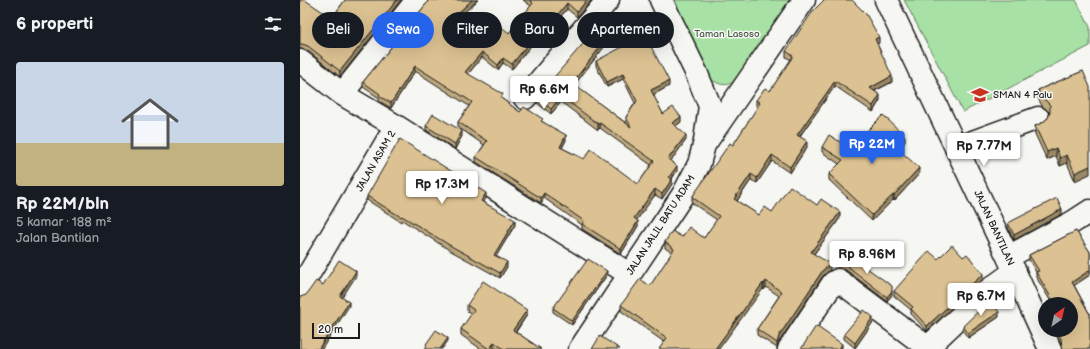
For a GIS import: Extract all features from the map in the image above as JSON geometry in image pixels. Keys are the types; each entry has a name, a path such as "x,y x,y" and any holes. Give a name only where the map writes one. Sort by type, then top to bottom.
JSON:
{"street":[{"path":"342,94 418,0"},
{"path":"525,98 608,0"},
{"path":"661,0 696,72 710,106 704,146"},
{"name":"JALAN JALIL BATU ADAM","path":"580,349 684,193 699,164 704,146 804,0"},
{"name":"JALAN BANTILAN","path":"886,0 1012,264 1050,349"},
{"path":"300,61 342,94 396,126"},
{"path":"956,148 1038,118"},
{"name":"JALAN ASAM 2","path":"300,289 396,126 629,274"},
{"path":"789,349 836,280 838,280 926,348 986,292 1012,264 1090,210"}],"green space":[{"name":"Taman Lasoso","path":"673,0 791,0 740,77 733,83 725,85 709,78"},
{"name":"SMAN 4 Palu","path":"904,0 1076,0 1090,27 1090,46 963,112"}],"building":[{"path":"300,0 305,0 323,12 312,12 312,48 358,48 340,71 308,46 300,44"},
{"path":"345,0 397,0 387,12 372,12 372,31 364,41 364,12 336,12"},
{"path":"428,0 472,0 459,12 442,12 442,48 502,48 502,27 509,33 510,32 510,48 525,48 512,64 503,58 498,65 482,52 465,72 503,94 501,98 520,112 524,107 543,119 541,121 566,135 560,147 584,159 591,149 638,184 654,161 600,123 598,124 561,96 551,109 537,97 579,48 599,48 572,83 631,127 626,117 637,101 623,74 607,82 596,61 620,48 652,48 669,81 651,90 663,114 673,107 681,117 672,123 686,135 668,159 677,166 669,177 672,179 662,194 655,189 634,218 638,221 621,249 582,224 584,221 544,193 541,198 476,157 487,141 458,122 472,102 415,66 391,103 379,96 380,94 363,82 391,48 434,48 434,12 420,12"},
{"path":"530,0 587,0 577,12 567,3 560,12 526,12 533,3"},
{"path":"824,0 852,0 866,14 879,37 875,39 892,76 870,88 880,95 873,106 835,81 797,135 807,141 790,167 772,155 757,178 751,174 734,199 759,215 765,207 772,212 790,186 817,205 821,199 840,212 811,252 830,264 823,270 779,336 777,343 757,329 782,292 766,281 715,349 659,349 667,338 621,305 640,279 650,286 674,249 665,242 672,231 682,237 689,227 704,238 719,216 692,197 730,143 733,145 760,103 756,100 765,88 770,91 793,56 786,51 813,11"},
{"path":"1083,71 1090,87 1090,166 1075,173 1067,155 1060,158 1056,148 1047,152 1035,126 1044,122 1048,118 1050,112 1050,105 1042,98 1038,90"},
{"path":"433,114 462,131 455,144 426,126"},
{"path":"883,115 905,136 895,146 919,168 894,195 872,215 829,174 843,160 822,147 829,135 850,148"},
{"path":"400,139 486,193 481,201 515,220 494,255 507,262 500,273 367,196"},
{"path":"1057,198 1062,209 1014,235 1008,223"},
{"path":"1076,231 1090,252 1090,270 1072,282 1090,313 1090,349 1061,349 1062,346 1060,337 1078,337 1078,297 1051,297 1036,272 1039,271 1029,255"},
{"path":"952,245 963,257 967,254 983,274 927,326 911,309 913,307 894,291 929,251 938,259"},
{"path":"846,253 892,286 892,291 887,297 846,265 838,263"},
{"path":"588,259 607,271 572,321 553,308"},
{"path":"339,260 356,271 340,296 349,302 319,348 320,349 300,349 300,297 306,295 316,281 323,285"},
{"path":"483,281 527,310 513,330 541,349 504,349 494,342 489,349 461,329 474,310 467,305"},
{"path":"990,300 999,312 968,333 963,326"},
{"path":"864,310 873,317 855,343 844,334"},
{"path":"816,326 842,344 839,349 801,349"},
{"path":"436,330 448,338 440,349 425,349 426,344"},
{"path":"600,336 620,349 592,349"}],"place":[{"name":"SMAN 4 Palu","path":"980,95"}]}
